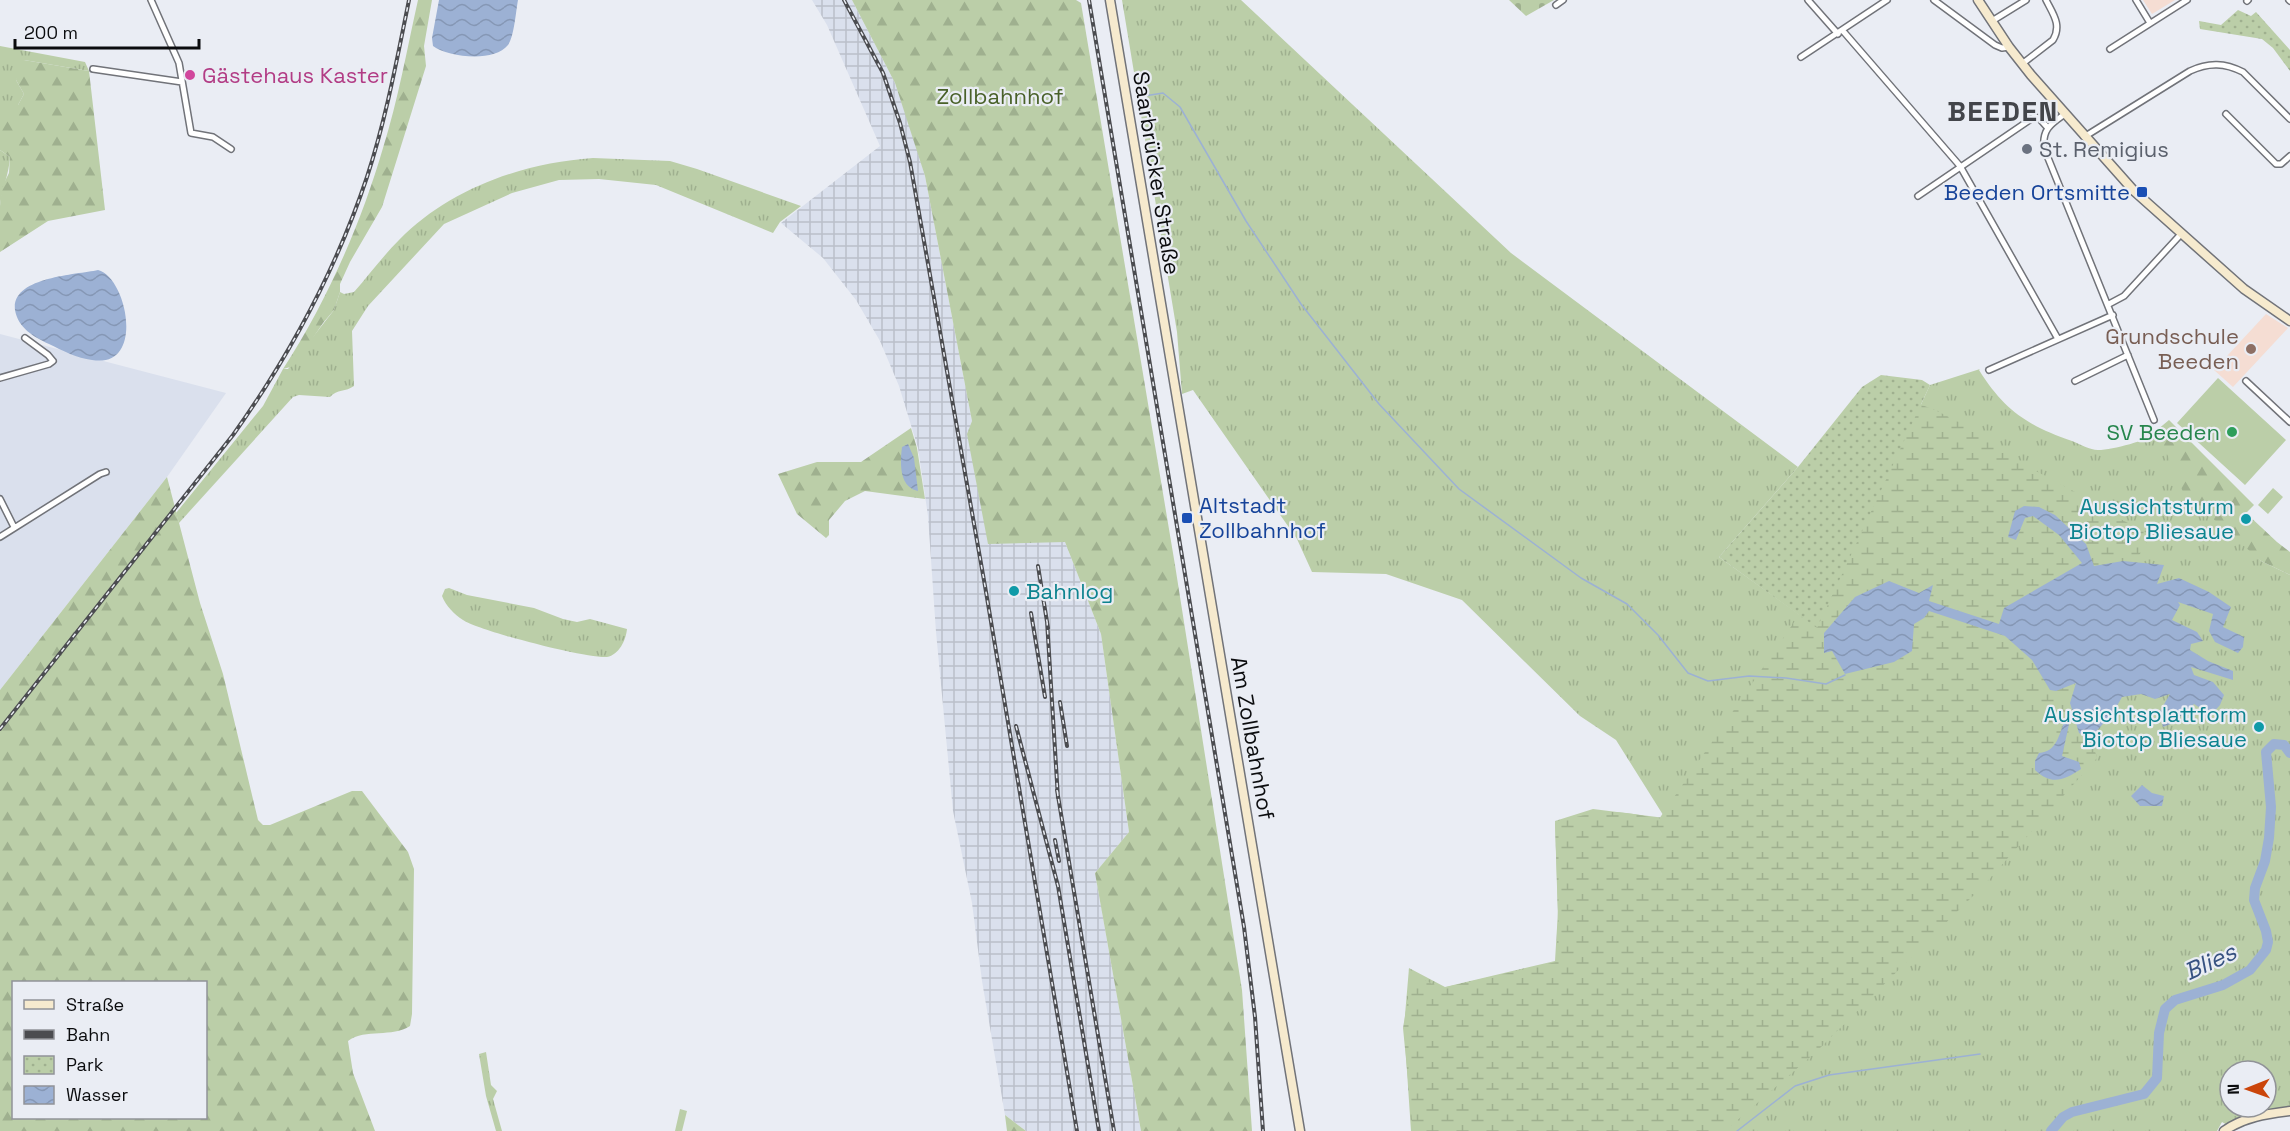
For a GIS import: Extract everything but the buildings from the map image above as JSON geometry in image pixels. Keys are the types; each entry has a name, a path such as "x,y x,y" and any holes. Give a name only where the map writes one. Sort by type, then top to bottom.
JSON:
{"main road":[{"name":"Saarbrücker Straße","path":"1110,0 1169,351"},
{"path":"1978,0 2022,63 2084,137 2134,191 2253,296 2290,321"},
{"name":"Am Zollbahnhof","path":"1169,351 1300,1131"},
{"path":"2224,1131 2234,1124 2254,1117 2290,1112"}],"street":[{"path":"150,0 176,53 191,133 213,137 231,149"},
{"path":"1556,4 1563,0"},
{"path":"1808,0 1841,33 1960,166 2058,339"},
{"path":"1801,57 1841,33 1887,0"},
{"path":"1934,0 1995,45 2002,48 2009,47"},
{"path":"1992,21 2026,0"},
{"path":"2022,63 2054,40 2056,35 2057,21 2046,0"},
{"path":"2136,0 2150,22"},
{"path":"2110,49 2187,0"},
{"path":"2084,137 2190,70 2215,64 2243,72 2290,119"},
{"path":"93,69 182,82"},
{"path":"2065,114 2047,127 2044,134 2044,148 2154,420"},
{"path":"2226,114 2276,164 2281,164 2290,156"},
{"path":"1918,196 2034,117 2039,118 2047,127"},
{"path":"2109,304 2124,296 2182,233"},
{"path":"1989,370 2113,315"},
{"path":"0,378 53,361 25,338"},
{"path":"2075,381 2128,355"},
{"path":"2246,381 2290,422"},
{"path":"0,537 106,472"},
{"path":"0,499 14,528"}],"shaded area":[{"path":"812,0 852,0 895,83 910,127 925,176 972,421 968,435 981,506 1065,542 1101,634 1129,832 1095,873 1141,1131 1026,1131 1005,1115 982,981 972,903 953,811 936,632 928,516 918,448 899,386 880,341 856,300 823,258 781,223 880,146 827,25"},
{"path":"2143,0 2175,0 2152,14"},
{"name":"Grundschule Beeden","path":"2266,314 2288,328 2233,387 2214,370"},
{"path":"0,334 226,393 167,477 0,690"}],"green space":[{"path":"418,0 432,0 424,46 426,66 382,207 350,262 340,284 334,310 294,366 283,369 328,290 364,205 393,112"},
{"name":"Zollbahnhof","path":"852,0 1076,0 1081,3 1175,565 1242,990 1252,1131 1141,1131 1095,873 1129,832 1101,634 1065,542 988,544 967,434 972,421 925,176 895,83"},
{"path":"1122,0 1241,0 1511,253 1798,467 1719,557 1818,628 1930,385 1980,369 1988,384 2018,415 2042,429 2095,450 2121,446 2160,433 2261,561 2290,575 2290,1109 2278,1112 2278,1059 2218,1059 2218,1119 2251,1119 2227,1125 2222,1122 2217,1131 1411,1131 1404,1027 1409,968 1445,987 1555,961 1558,911 1555,821 1593,809 1665,818 1616,740 1580,716 1462,600 1386,574 1312,572 1297,539 1193,390 1182,394 1177,332"},
{"path":"1509,0 1554,0 1526,16"},
{"path":"2238,10 2251,16 2256,12 2290,50 2290,71 2273,48 2262,39 2200,29 2199,21 2221,25"},
{"path":"0,46 85,62 89,71 24,60 16,80 24,94 18,105 0,105"},
{"path":"24,60 89,71 105,210 48,221 0,252 2,187 9,173 10,157 0,150 0,105 18,105 24,94 16,80 17,61"},
{"path":"0,150 10,157 0,206"},
{"path":"593,158 670,161 801,206 780,222 773,233 656,185 599,179 559,180 512,193 444,224 368,306 352,331 354,386 330,397 299,395 293,397 179,523 176,513 263,406 283,369 288,369 334,310 340,292 344,294 354,292 393,246 419,222 440,206 488,182 540,166"},
{"path":"1881,375 1922,380 1930,385 1817,628 1719,557 1798,467 1862,387"},
{"name":"SV Beeden","path":"2218,378 2286,440 2245,485 2177,423"},
{"path":"1919,404 1963,424 2034,470 2151,535 2110,605 2073,679 2097,758 1983,886 1816,1052 1725,1131 1413,1131 1403,1028 1412,975 1442,988 1556,962 1558,919 1555,823 1584,815 1607,812 1630,813 1659,819 1845,548"},
{"path":"2169,420 2254,505 2246,513 2290,552 2290,575 2261,561 2183,492 2157,430"},
{"path":"911,428 917,448 925,499 865,491 845,501 829,520 829,535 826,538 797,514 778,474 817,462 861,462"},
{"path":"167,477 200,603 223,674 258,820 263,825 270,825 352,791 362,791 408,852 414,869 410,1026 395,1032 363,1035 348,1041 353,1073 375,1131 0,1131 0,690"},
{"path":"2273,488 2283,497 2268,514 2258,505"},
{"path":"449,588 467,595 534,608 563,619 577,622 590,619 627,629 623,642 611,656 579,654 490,631 463,620 451,610 442,596 445,589"},
{"path":"486,1052 491,1085 497,1091 493,1099 502,1131 496,1131 486,1096 479,1054"},
{"path":"680,1109 687,1111 682,1131 675,1131"},
{"path":"1005,1115 1026,1131 1007,1131"}],"water":[{"path":"439,0 518,0 508,45 501,51 482,56 449,53 433,46 432,38"},
{"path":"98,270 108,276 117,288 126,321 125,337 120,351 109,359 92,360 70,354 32,335 19,322 15,310 16,299 33,284 61,276"},
{"path":"908,444 914,458 918,491 907,485 902,473 902,447"},
{"path":"2024,506 2039,507 2055,515 2086,544 2094,566 2123,561 2164,565 2157,584 2179,578 2209,592 2231,607 2223,627 2244,637 2243,647 2238,653 2215,642 2209,631 2213,614 2178,602 2180,605 2172,620 2197,632 2203,641 2191,644 2190,650 2208,661 2233,671 2233,680 2191,667 2194,675 2213,682 2224,695 2220,705 2211,715 2194,704 2173,723 2163,727 2159,713 2170,694 2155,699 2141,694 2122,697 2113,713 2089,739 2079,733 2070,703 2076,683 2056,691 2050,690 2032,660 2005,636 1929,611 1924,618 1914,624 1912,651 1894,662 1845,674 1832,651 1824,653 1824,633 1855,597 1889,581 1919,593 1933,585 1929,601 1999,624 2004,608 2082,563 2059,535 2033,516 2025,518 2016,540 2008,537 2015,511"},
{"path":"2065,720 2070,720 2062,756 2079,762 2081,769 2069,776 2053,780 2035,770 2035,761 2039,753 2054,746"},
{"path":"2142,785 2152,793 2164,796 2162,806 2140,806 2131,796"}],"waterway":[{"path":"1138,97 1163,93 1180,107 1246,221 1301,304 1379,404 1459,489 1581,578 1627,604 1658,635 1688,673 1708,681 1749,676 1786,678 1826,684 1845,675"},
{"name":"Blies","path":"2051,1131 2063,1117 2072,1112 2144,1094 2157,1078 2159,1033 2165,1009 2175,1000 2223,985 2250,970 2266,950 2268,942 2266,931 2254,900 2255,888 2265,861 2269,838 2271,807 2266,752 2274,744 2284,745 2290,753"},
{"path":"1737,1131 1795,1086 1829,1075 1980,1054"}],"railway":[{"path":"0,729 233,435 274,374 310,311 341,245 367,177 385,111 409,0"},
{"path":"844,0 883,73 910,162 985,586 1077,1131"},
{"path":"1089,0 1244,927 1255,1017 1263,1131"},
{"path":"1038,566 1048,628"},
{"path":"1031,613 1045,697"},
{"path":"1047,621 1058,798"},
{"path":"1060,702 1067,746"},
{"path":"1016,726 1058,886 1099,1131"},
{"path":"1057,790 1114,1131"},
{"path":"1055,840 1059,861"}],"place":[{"name":"Gästehaus Kaster","path":"190,75"},
{"name":"St. Remigius","path":"2027,149"},
{"name":"Beeden Ortsmitte","path":"2142,192"},
{"name":"Grundschule Beeden","path":"2251,349"},
{"name":"SV Beeden","path":"2232,432"},
{"name":"Altstadt Zollbahnhof","path":"1187,518"},
{"name":"Aussichtsturm Biotop Bliesaue","path":"2246,519"},
{"name":"Bahnlog","path":"1014,591"},
{"name":"Aussichtsplattform Biotop Bliesaue","path":"2259,727"}],"district":[{"name":"BEEDEN","path":"2003,111"}]}
